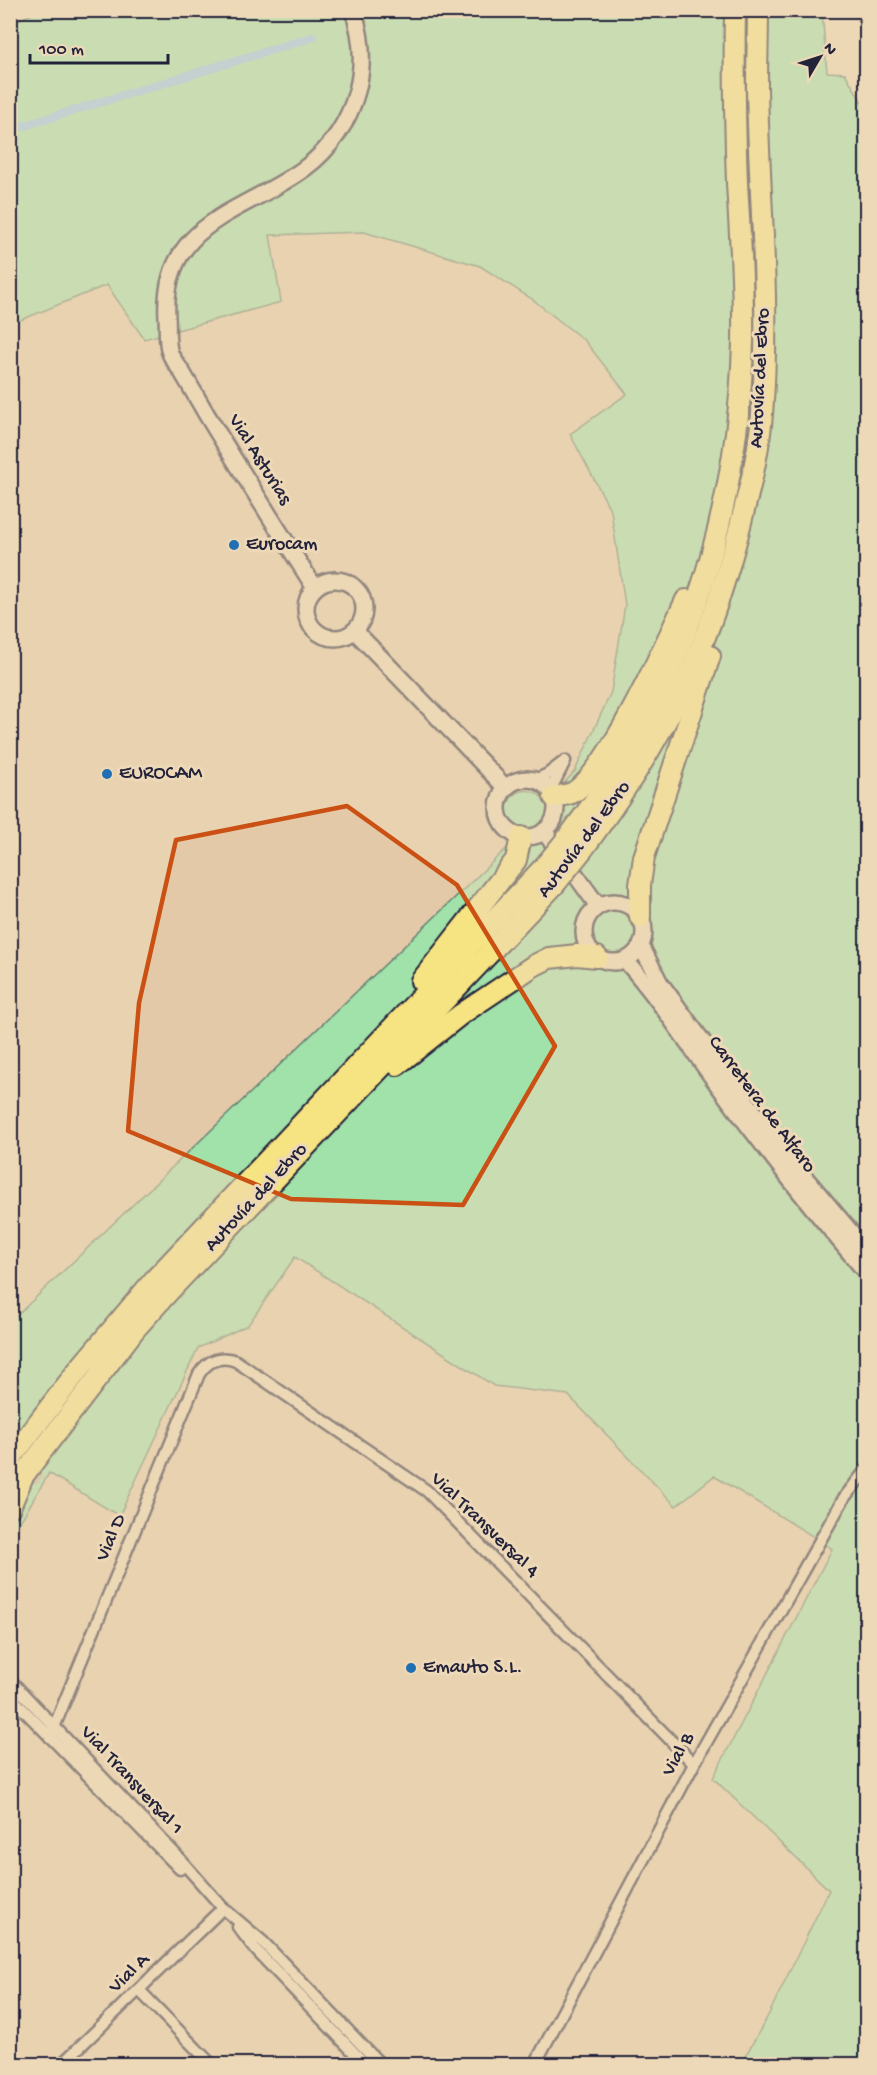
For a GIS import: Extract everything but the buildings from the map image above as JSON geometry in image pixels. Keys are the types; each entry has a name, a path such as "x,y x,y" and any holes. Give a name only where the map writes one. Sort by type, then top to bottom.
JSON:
{"highway":[{"name":"Autovía del Ebro","path":"10,1494 142,1322 325,1126 549,876 576,842 658,696 684,639 714,551 727,498 735,443 743,343 742,258 737,181 735,10"},
{"name":"Autovía del Ebro","path":"576,842 612,809 674,708 698,655 718,602 755,471 762,416 766,339 757,88 758,10"},
{"path":"552,794 573,792 593,772 617,737 651,673 695,580 735,443"},
{"path":"640,917 640,885 644,857 692,705 723,618 751,517 755,471"},
{"path":"305,1119 357,1053 433,967 516,860 521,837"},
{"name":"Autovía del Ebro","path":"12,1457 79,1369 155,1279 305,1119 549,876"},
{"path":"325,1126 348,1111 383,1077 451,1022 533,966 549,958 577,955 597,957"},
{"path":"10,1507 28,1470"}],"street":[{"name":"Vial Asturias","path":"315,588 170,352 167,291 172,272 190,243 205,228 222,215 305,169 334,140 354,102 361,63 361,45 353,10"},
{"path":"336,580 347,583 356,590 362,599 364,610 361,622 355,631 345,637 334,638 323,636 314,629 308,619 306,608 308,597 315,588 325,582 336,580"},
{"path":"355,631 505,787"},
{"path":"535,780 548,774 565,761 552,794 555,815 551,824 544,831 531,837 521,837 504,827 499,819 498,801 505,787 515,781 535,780 543,784 552,794"},
{"path":"544,831 598,906"},
{"path":"609,902 619,902 634,909 640,917 645,939 634,954 626,960 606,961 597,957 586,943 585,924 598,906 609,902"},
{"name":"Carretera de Alfaro","path":"641,946 660,982 780,1148 867,1250"},
{"name":"Carretera de Alfaro","path":"626,960 652,991 771,1157 867,1272"},
{"name":"Vial Transversal 4","path":"216,1360 223,1358 236,1361 427,1491 694,1764"},
{"name":"Vial D","path":"50,1737 199,1374 206,1365 216,1360"},
{"name":"Vial B","path":"535,2064 694,1764 844,1498 867,1470"},
{"name":"Vial Transversal 1","path":"10,1680 178,1857 256,1950 365,2064"},
{"name":"Vial Transversal 1","path":"10,1696 166,1856 263,1942 380,2064"},
{"name":"Vial A","path":"63,2064 223,1908"},
{"path":"139,1990 211,2064"}],"highlighted area":[{"path":"347,806 457,885 555,1046 463,1205 291,1199 128,1131 139,1003 176,840"}],"shaded area":[{"path":"364,232 480,266 546,309 585,341 627,394 570,434 611,511 625,605 611,692 575,771 506,849 11,1321 10,398 21,394 11,368 11,324 107,285 143,339 270,235"},
{"path":"295,1256 494,1386 568,1395 676,1506 714,1476 833,1549 714,1778 829,1890 769,2014 741,2064 11,2064 11,1537 49,1472 119,1515 198,1348 248,1325"}],"green space":[{"path":"40,10 143,11 190,19 217,10 822,11 827,72 845,73 866,109 866,2064 741,2064 769,2014 829,1890 713,1778 832,1549 824,1543 714,1476 676,1506 568,1395 494,1386 295,1257 248,1325 198,1348 119,1516 49,1473 11,1537 11,1321 506,849 522,830 512,822 507,813 512,797 519,792 528,791 537,794 546,803 575,771 611,692 625,605 611,511 570,434 627,394 585,341 532,299 480,266 364,232 270,235 281,302 144,339 107,285 11,324 10,24"}],"waterway":[{"path":"10,130 313,37"}],"tunnel":[{"path":"10,1459 40,1480"}],"place":[{"name":"Eurocam","path":"234,545"},
{"name":"EUROCAM","path":"107,774"},
{"name":"Emauto S.L.","path":"411,1668"}]}
